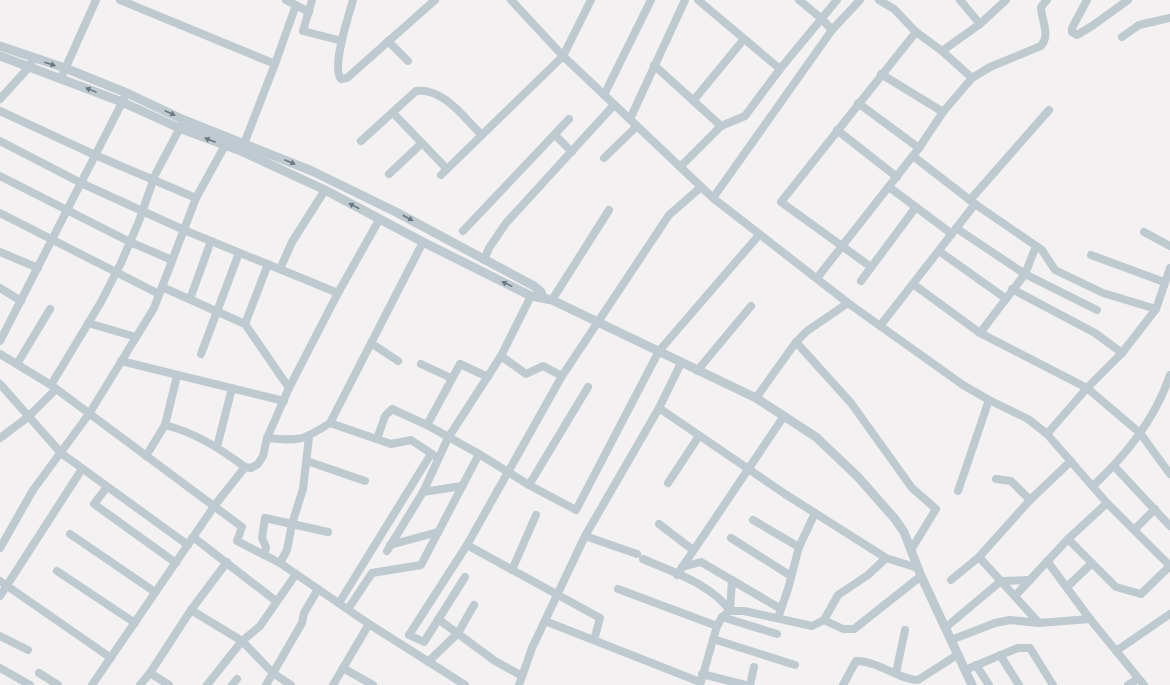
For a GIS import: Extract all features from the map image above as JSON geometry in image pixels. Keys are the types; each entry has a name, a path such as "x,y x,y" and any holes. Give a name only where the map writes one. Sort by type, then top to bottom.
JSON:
{"street":[{"path":"61,78 64,68 96,0"},
{"path":"120,0 140,4 276,64"},
{"path":"286,0 309,12"},
{"path":"312,0 303,31 342,42"},
{"path":"353,0 342,42 338,72 341,79 347,78 435,0"},
{"path":"511,0 563,56 614,105 713,198 758,235 817,278 848,304 963,385 989,400 1028,419 1047,434 1107,503 1170,566 1140,594 1116,587 1068,538"},
{"path":"441,175 563,56 591,0"},
{"path":"604,95 651,0"},
{"path":"630,119 654,64 685,0"},
{"path":"698,0 780,69"},
{"path":"799,0 822,19 832,30"},
{"path":"680,167 721,126 745,116 780,69 837,0"},
{"path":"713,198 832,30 860,0"},
{"path":"879,0 894,9 916,32 942,51 972,78"},
{"path":"960,0 980,24"},
{"path":"942,51 980,24 1006,0"},
{"path":"817,278 913,156 943,112 972,78 990,67 1041,46 1046,36 1040,3 1047,0"},
{"path":"1087,0 1072,28 1074,34 1080,35 1128,0"},
{"path":"242,147 276,64 296,5"},
{"path":"1122,37 1139,25 1170,18"},
{"path":"871,267 843,245 781,202 881,74 916,32"},
{"path":"694,101 744,39"},
{"path":"388,41 408,61"},
{"path":"0,46 61,78 122,102 179,128 242,147 347,188 534,286 547,299"},
{"path":"0,56 64,68 127,93 227,142"},
{"path":"0,99 32,62"},
{"path":"654,64 721,126"},
{"path":"881,74 943,112"},
{"path":"361,141 416,91 431,91 445,99 482,135"},
{"path":"0,341 2,330 21,301 127,93"},
{"path":"858,103 919,148"},
{"path":"484,260 489,248 508,222 614,105"},
{"path":"880,326 954,231 973,202 1049,110"},
{"path":"0,111 95,155 196,198"},
{"path":"393,113 447,169"},
{"path":"463,231 569,119"},
{"path":"0,438 28,417 53,387 117,272 143,210 154,179 184,120"},
{"path":"604,158 637,126"},
{"path":"837,130 897,177"},
{"path":"555,135 572,152"},
{"path":"0,141 81,183 184,230 338,293"},
{"path":"0,548 33,490 89,414 154,308 196,198 227,142"},
{"path":"389,174 422,143"},
{"path":"242,147 380,220 531,296 547,299 756,398 816,437 858,477 895,519 904,532 920,572 972,685"},
{"path":"913,156 973,202 1042,250 1055,270 1103,293 1156,309"},
{"path":"0,176 130,242 172,260"},
{"path":"465,577 424,642 409,635 467,545 562,376 597,322 669,215 701,187"},
{"path":"889,187 916,207 1025,274 1097,310"},
{"path":"280,269 292,242 325,190"},
{"path":"861,281 916,207"},
{"path":"547,299 609,210"},
{"path":"0,213 117,272 161,290 190,299 245,324 289,388"},
{"path":"165,425 195,435 217,447 245,467 251,468 258,464 263,456 267,438 289,388 338,293 380,220"},
{"path":"1144,232 1170,246"},
{"path":"377,439 385,416 392,408 427,425 479,454 529,485 576,510 659,351 758,235"},
{"path":"190,299 211,241"},
{"path":"267,438 296,440 309,437 330,423 423,242"},
{"path":"980,333 1005,298 1025,274 1036,246"},
{"path":"939,251 1005,298"},
{"path":"0,252 38,268"},
{"path":"201,354 218,312 239,252"},
{"path":"1091,255 1164,282"},
{"path":"245,324 268,264"},
{"path":"1047,434 1087,388 1122,353 1156,309 1170,268"},
{"path":"913,284 980,333 1087,388 1140,433 1170,474"},
{"path":"0,288 21,301"},
{"path":"1012,289 1095,333 1122,353"},
{"path":"438,532 388,548 423,492 448,438 500,356 531,296"},
{"path":"756,398 796,342 807,331 848,304"},
{"path":"697,371 751,306"},
{"path":"17,364 50,309"},
{"path":"88,322 136,337"},
{"path":"796,342 851,403 912,488 936,509 911,550"},
{"path":"371,343 398,361"},
{"path":"0,354 53,387 74,404 215,505 242,527 236,542 280,563 369,624 465,685"},
{"path":"500,356 526,374 543,366 562,376"},
{"path":"121,361 177,376 284,401"},
{"path":"519,685 532,648 585,536 659,408 681,362"},
{"path":"420,364 451,378"},
{"path":"427,425 451,378 460,364 488,376"},
{"path":"1093,486 1114,466 1140,433 1157,408 1170,375"},
{"path":"146,456 165,425 177,376"},
{"path":"0,384 44,436 61,453 188,545"},
{"path":"529,485 588,387"},
{"path":"217,447 232,388"},
{"path":"958,492 989,400"},
{"path":"659,408 815,513 886,558 920,572"},
{"path":"677,575 784,416"},
{"path":"330,423 377,439 397,444 411,440 439,458"},
{"path":"668,483 700,436"},
{"path":"280,563 287,550 292,524 302,489 307,461 309,437"},
{"path":"339,603 431,454"},
{"path":"348,609 372,573 421,565 479,454"},
{"path":"307,461 365,481"},
{"path":"951,580 979,557 1030,500 1071,461"},
{"path":"1114,466 1170,526"},
{"path":"92,685 215,505 245,467"},
{"path":"0,596 4,584 82,469"},
{"path":"996,479 1011,481 1030,500"},
{"path":"423,492 462,486"},
{"path":"107,487 94,504 176,563"},
{"path":"1016,595 1068,538 1107,503"},
{"path":"1134,530 1155,509"},
{"path":"778,618 799,547 815,513"},
{"path":"512,570 536,515"},
{"path":"264,555 266,547 262,538 265,518 328,532"},
{"path":"753,520 799,547"},
{"path":"659,524 693,550"},
{"path":"70,534 155,592"},
{"path":"585,536 640,556 677,575 719,598 730,611"},
{"path":"193,537 276,601"},
{"path":"731,538 791,576"},
{"path":"467,545 600,618 594,640"},
{"path":"979,557 1016,595 1039,623"},
{"path":"701,680 717,626 722,617 730,611 744,611 812,626 824,620 838,595 868,575 886,558"},
{"path":"1048,561 1090,618 1141,682 1128,685"},
{"path":"140,685 150,673 191,610 227,562"},
{"path":"682,567 701,562 781,609"},
{"path":"1067,587 1092,563"},
{"path":"57,570 135,623"},
{"path":"824,620 843,629 854,629 920,572"},
{"path":"207,685 242,641 260,626 276,601 288,588 296,574"},
{"path":"730,611 732,580"},
{"path":"945,628 1001,581 1030,580"},
{"path":"4,584 111,658"},
{"path":"266,685 302,623 304,613 318,588"},
{"path":"618,589 717,626"},
{"path":"428,662 458,633 474,605"},
{"path":"191,610 242,641 273,673 291,685"},
{"path":"1116,651 1170,614"},
{"path":"722,617 777,634"},
{"path":"951,640 995,623 1010,620 1039,623 1090,618"},
{"path":"438,619 495,661 522,676"},
{"path":"545,620 701,680 745,685"},
{"path":"333,685 369,624"},
{"path":"896,673 905,630"},
{"path":"0,636 28,650"},
{"path":"713,639 795,665"},
{"path":"843,685 856,661 874,664 913,680 918,680 961,663 976,665 1018,648 1030,648 1053,685"},
{"path":"1000,655 1019,685"},
{"path":"976,665 989,685"},
{"path":"750,685 754,667"},
{"path":"0,668 30,685"},
{"path":"343,668 373,685"},
{"path":"39,673 58,685"},
{"path":"150,673 169,685"}]}
